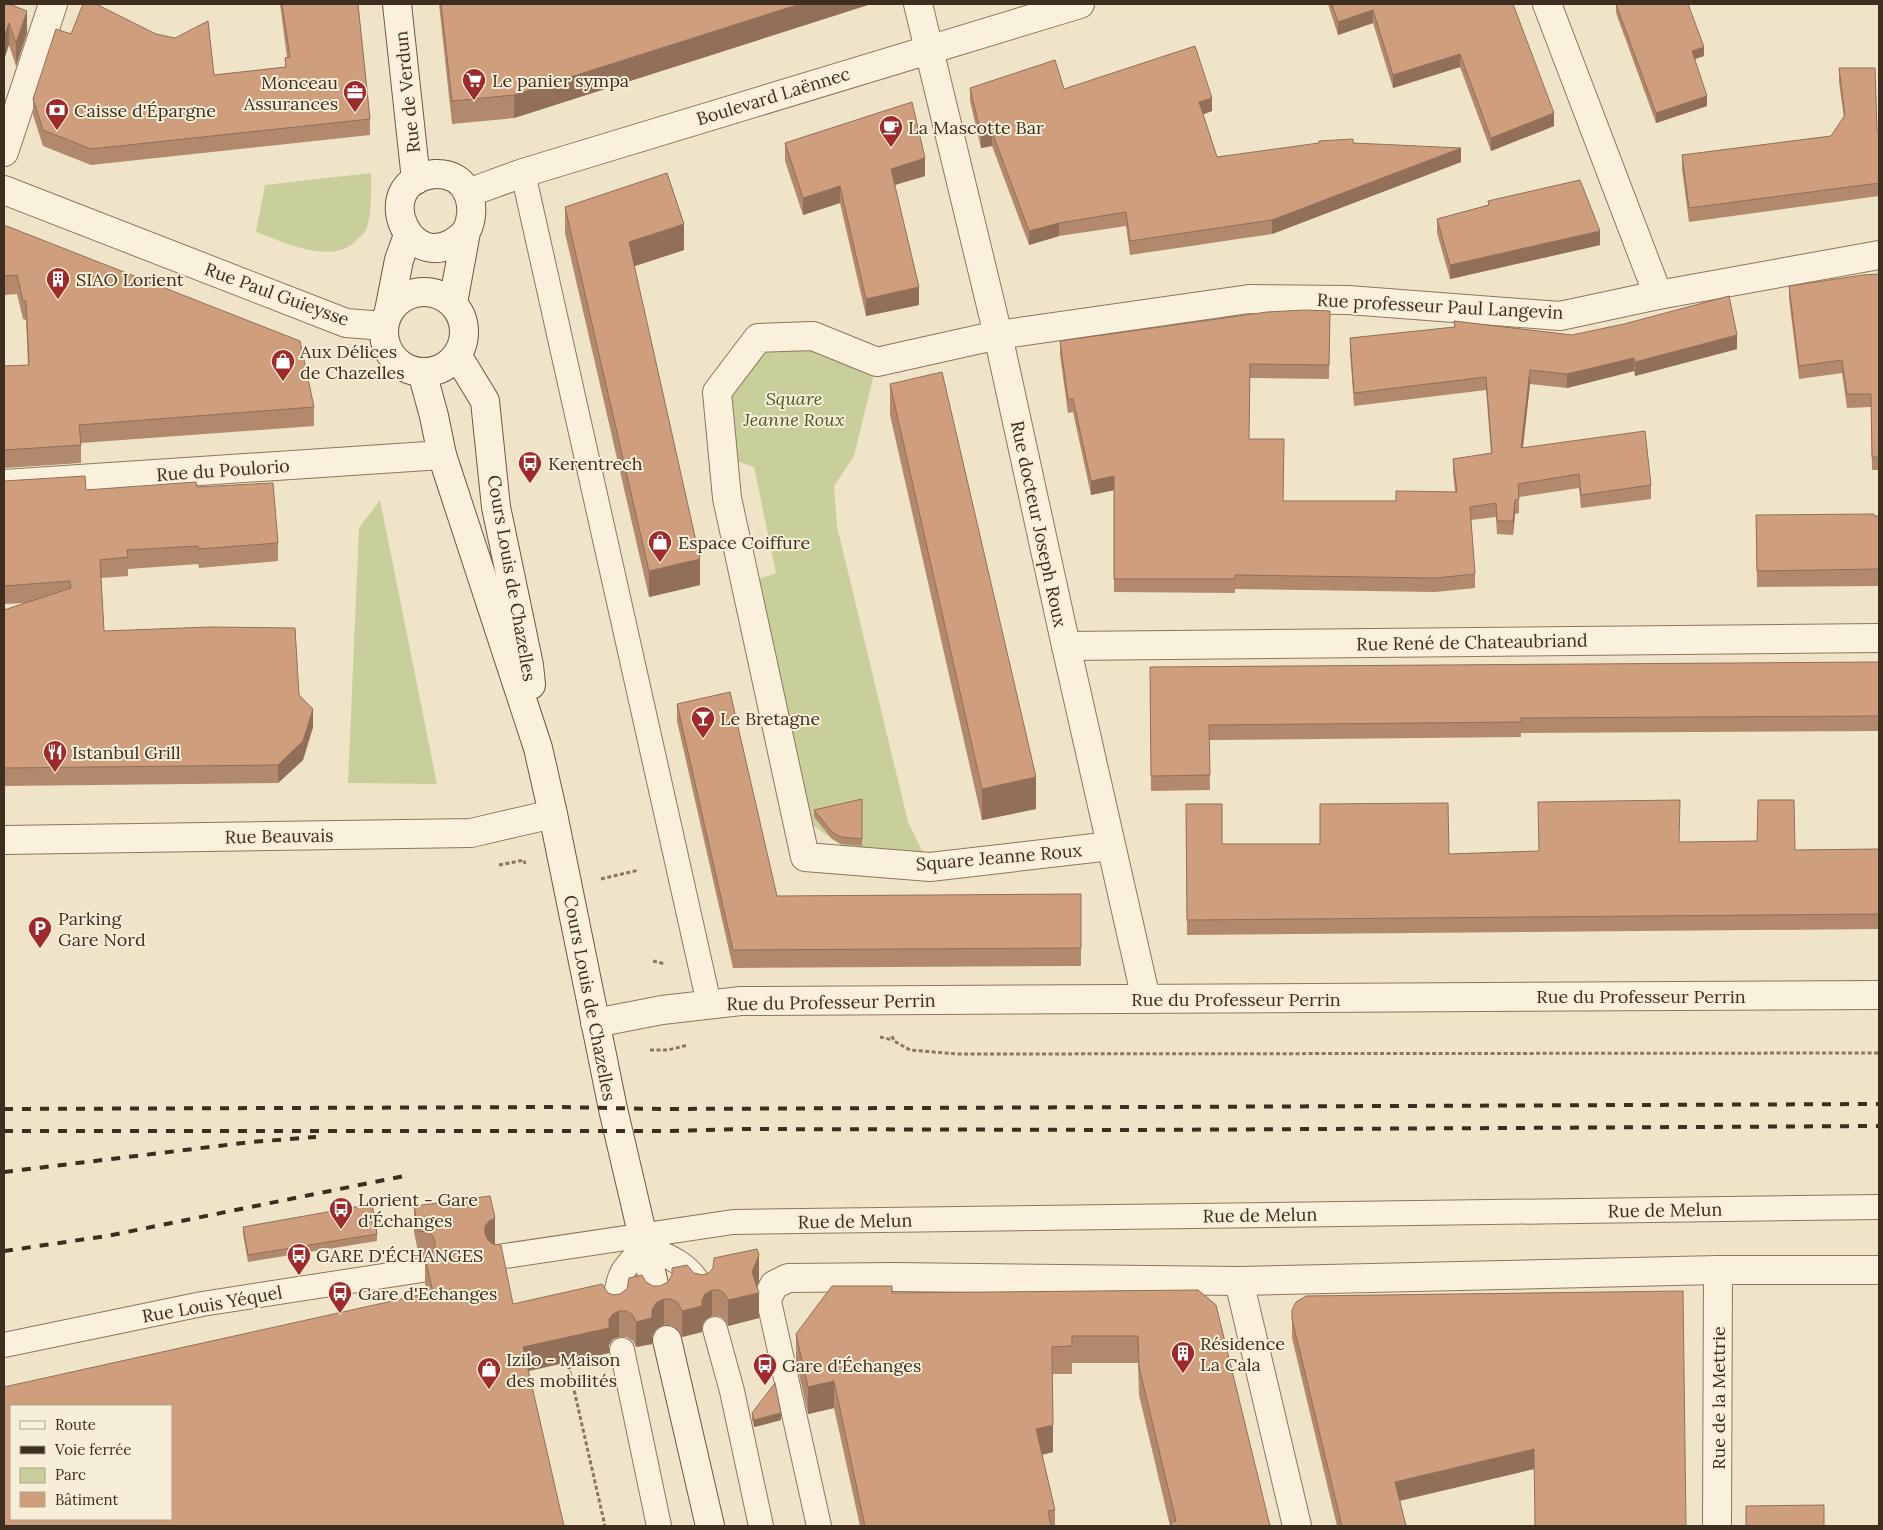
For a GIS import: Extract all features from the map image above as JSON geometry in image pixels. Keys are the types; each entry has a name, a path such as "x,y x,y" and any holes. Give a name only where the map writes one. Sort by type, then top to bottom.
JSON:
{"street":[{"path":"4,152 53,4"},
{"name":"Rue de Verdun","path":"397,4 416,180"},
{"name":"Rue docteur Joseph Roux","path":"918,4 998,335 1146,999"},
{"name":"Boulevard Laënnec","path":"468,193 523,173 1080,4"},
{"path":"1546,4 1658,295"},
{"path":"439,174 451,177 461,184 468,193 473,212 471,223 459,240 449,245 438,248 427,247 408,235 402,226 399,216 400,206 406,191 416,180 427,175 439,174"},
{"name":"Rue Paul Guieysse","path":"4,190 346,323 387,318"},
{"path":"453,303 466,232"},
{"path":"387,318 397,302 407,295 431,292 453,303 460,315 464,328 463,342 457,355 448,364 435,371 422,372 409,369 397,362 388,352 384,339 387,318 399,260 408,235"},
{"name":"Rue professeur Paul Langevin","path":"998,335 1249,298 1348,300 1560,316 1658,295 1879,255"},
{"name":"Square Jeanne Roux","path":"998,335 877,362 813,336 758,338 717,392 727,498 805,856 930,867 1111,846"},
{"name":"Cours Louis de Chazelles","path":"457,355 485,400 496,507 529,665 538,748"},
{"name":"Cours Louis de Chazelles","path":"422,372 442,455 538,748 595,1023 657,1297"},
{"name":"Rue du Poulorio","path":"4,484 442,455"},
{"name":"Rue René de Chateaubriand","path":"1066,646 1879,638"},
{"name":"Rue Beauvais","path":"4,840 471,833 553,814"},
{"name":"Rue du Professeur Perrin","path":"595,1023 662,1010 741,1001 883,1002 1879,995"},
{"path":"768,1297 774,1285 788,1278 894,1277 1239,1281 1718,1270 1879,1270"},
{"name":"Rue de la Mettrie","path":"1717,1526 1718,1270"},
{"path":"1239,1281 1297,1526"},
{"path":"668,1340 710,1526"}],"lane":[{"path":"523,173 709,1004"},
{"name":"Rue de Melun","path":"643,1241 733,1222 1879,1207"},
{"path":"615,1307 616,1285 643,1241"},
{"path":"498,1257 643,1241 671,1256 695,1275 701,1287"},
{"name":"Rue Louis Yéquel","path":"4,1345 202,1304 422,1270"},
{"path":"768,1297 818,1526"},
{"path":"714,1329 732,1391 761,1526"},
{"path":"622,1350 660,1526"}],"path":[{"path":"883,1002 894,1041 910,1050 958,1054 1879,1053"},
{"path":"566,1354 606,1526"}],"green space":[{"path":"371,173 369,221 361,237 348,247 322,252 308,250 256,232 265,185"},
{"name":"Square Jeanne Roux","path":"758,338 877,362 854,456 834,486 837,526 908,822 930,867 864,862 796,813 746,583 776,573 754,467 723,456 717,392"},
{"path":"380,500 437,784 348,783 359,528"}],"building":[{"path":"4,4 27,11 16,43 9,23 4,37"},
{"path":"83,4 96,4 156,34 175,38 208,21 214,75 286,67 285,58 290,57 282,4 358,4 370,119 91,149 43,130 33,99 56,29 71,34"},
{"path":"441,4 800,4 514,95 452,101"},
{"path":"1332,4 1513,4 1554,113 1491,138 1460,54 1393,75 1373,10 1338,22"},
{"path":"1616,4 1688,4 1704,47 1692,51 1707,96 1656,113"},
{"path":"1195,46 1212,98 1199,102 1217,157 1319,143 1319,141 1353,139 1353,143 1461,148 1272,220 1130,241 1126,212 1059,223 1029,231 992,132 981,134 970,88 1055,60 1064,89"},
{"path":"1839,68 1875,68 1877,130 1879,130 1879,183 1689,208 1682,155 1831,136 1845,115"},
{"path":"912,102 925,158 891,169 919,287 866,299 840,186 803,198 785,143"},
{"path":"667,173 684,224 629,242 700,559 649,571 565,207"},
{"path":"1580,180 1600,231 1450,265 1437,219 1489,205 1488,201"},
{"path":"4,225 300,341 314,407 79,425 81,445 4,450 4,366 29,365 26,301 23,300 17,275 4,276"},
{"path":"1879,274 1879,457 1872,457 1871,394 1847,394 1842,360 1799,366 1789,286"},
{"path":"1729,296 1737,335 1635,362 1634,358 1567,374 1530,370 1521,448 1645,431 1651,485 1581,495 1579,474 1518,484 1519,499 1515,500 1513,521 1497,521 1496,503 1470,507 1475,574 1435,578 1235,575 1235,579 1114,579 1114,476 1091,481 1073,399 1068,399 1060,341 1267,312 1330,311 1329,365 1250,364 1249,439 1284,439 1283,501 1396,501 1396,491 1457,492 1453,459 1492,453 1486,377 1354,393 1350,338 1455,327 1454,321 1572,335 1624,324"},
{"path":"942,372 1036,777 982,789 890,384"},
{"path":"85,476 86,490 196,482 197,487 273,483 278,543 199,549 198,546 127,550 128,557 100,560 104,631 209,627 295,628 299,695 313,709 303,741 278,765 4,768 4,610 71,588 70,581 4,586 4,481"},
{"path":"1874,514 1874,516 1879,516 1879,569 1757,571 1756,515"},
{"path":"1879,662 1879,716 1521,718 1521,722 1209,725 1210,775 1151,776 1150,667"},
{"path":"730,692 777,896 1081,894 1081,948 733,950 677,704"},
{"path":"862,799 862,839 841,837 832,832 814,810"},
{"path":"1680,800 1679,842 1757,841 1758,800 1794,800 1795,850 1879,849 1879,914 1187,920 1186,804 1222,804 1222,844 1320,844 1320,804 1448,803 1449,854 1539,851 1538,802"},
{"path":"490,1196 495,1218 485,1226 485,1234 493,1244 501,1245 513,1304 602,1284 608,1293 613,1295 620,1294 627,1289 629,1278 642,1275 646,1282 653,1286 660,1286 668,1282 672,1275 672,1268 687,1265 694,1273 702,1275 709,1273 713,1268 714,1258 757,1249 759,1255 752,1272 759,1293 728,1300 724,1293 712,1290 705,1294 702,1306 682,1311 678,1303 671,1299 664,1299 656,1303 652,1310 652,1318 636,1322 633,1315 627,1311 619,1311 609,1319 609,1328 523,1347 564,1526 4,1526 4,1387 433,1292 425,1257 435,1250 435,1242 433,1236 427,1232 419,1231 414,1206"},
{"path":"372,1204 377,1234 248,1255 243,1227"},
{"path":"832,1286 892,1286 892,1293 1198,1290 1216,1305 1270,1526 1172,1526 1171,1522 1176,1521 1139,1367 1138,1336 1072,1336 1072,1346 1052,1347 1053,1425 1036,1429 1055,1510 1048,1511 1051,1526 865,1526 834,1381 808,1387 796,1334"},
{"path":"1683,1291 1686,1526 1535,1526 1534,1449 1395,1482 1406,1526 1342,1526 1292,1319 1292,1310 1296,1302 1306,1296"},
{"path":"775,1383 781,1413 754,1420 752,1413"},
{"path":"1824,1505 1824,1526 1746,1526 1746,1506"}],"railway":[{"path":"4,1109 558,1107 660,1109 1879,1104"},
{"path":"4,1131 1129,1130 1879,1126"},
{"path":"4,1172 251,1142 316,1137"},
{"path":"4,1251 107,1236 409,1175"}],"place":[{"name":"Le panier sympa","path":"474,101"},
{"name":"Monceau Assurances","path":"355,113"},
{"name":"Caisse d'Épargne","path":"57,131"},
{"name":"La Mascotte Bar","path":"891,148"},
{"name":"SIAO Lorient","path":"58,300"},
{"name":"Aux Délices de Chazelles","path":"283,382"},
{"name":"Kerentrech","path":"530,484"},
{"name":"Espace Coiffure","path":"660,563"},
{"name":"Le Bretagne","path":"703,739"},
{"name":"Istanbul Grill","path":"55,773"},
{"name":"Parking Gare Nord","path":"40,949"},
{"name":"Lorient - Gare d'Échanges","path":"341,1230"},
{"name":"GARE D'ÉCHANGES","path":"299,1276"},
{"name":"Gare d'Echanges","path":"340,1314"},
{"name":"Résidence La Cala","path":"1183,1374"},
{"name":"Gare d'Échanges","path":"765,1386"},
{"name":"Izilo - Maison des mobilités","path":"489,1390"}]}
